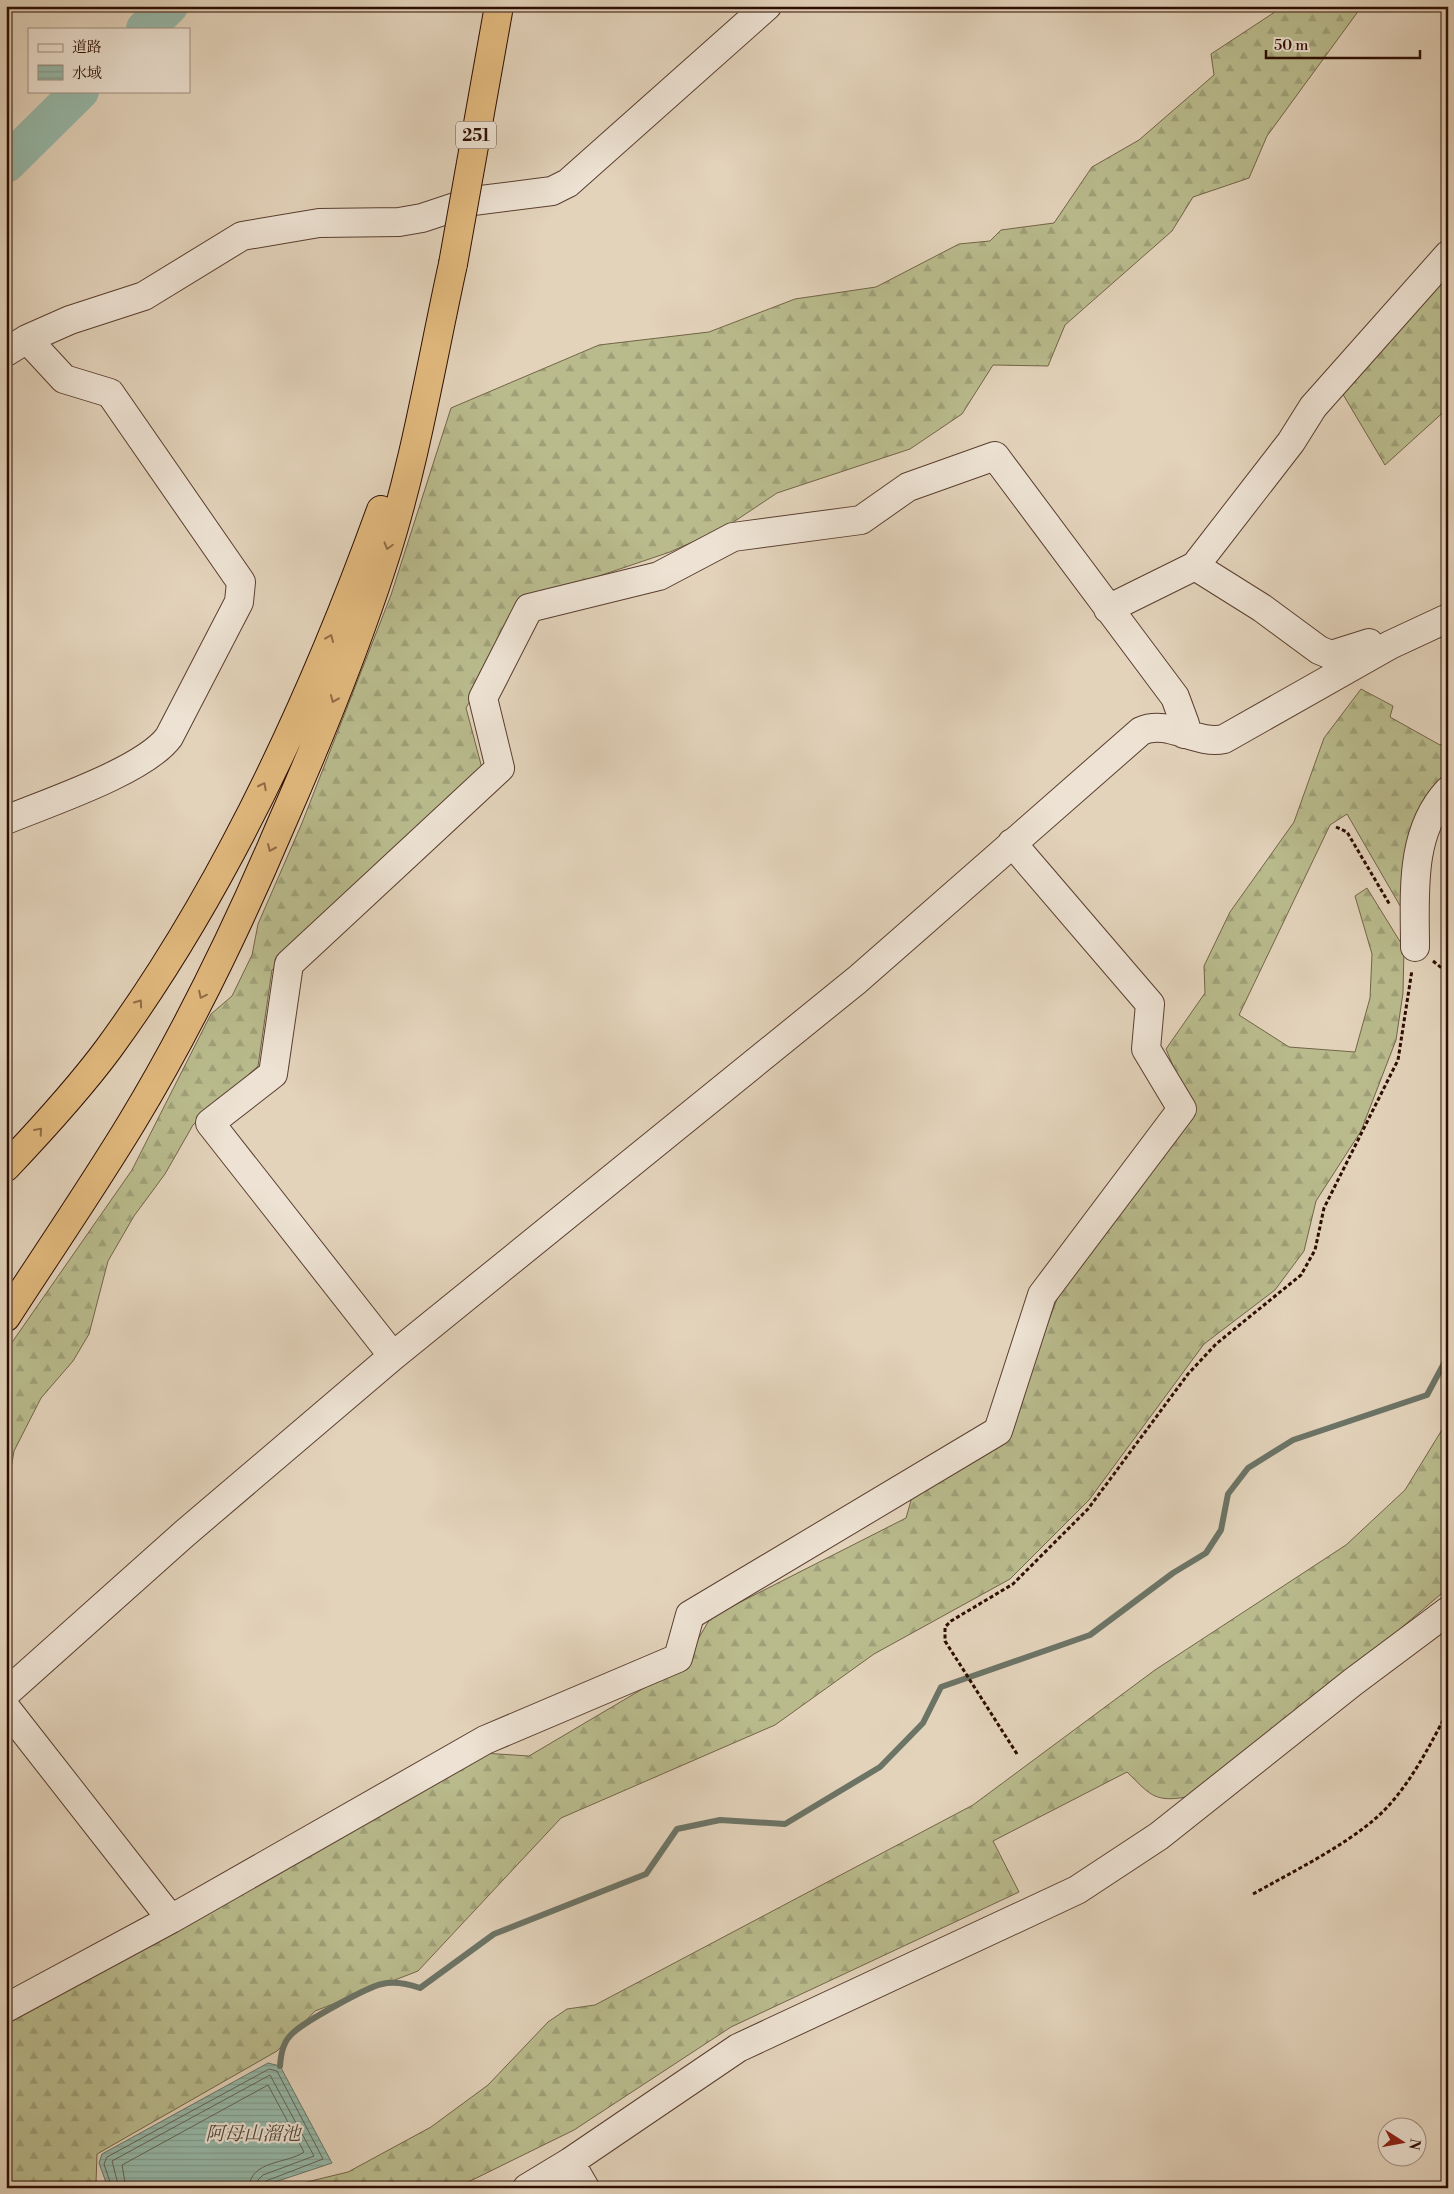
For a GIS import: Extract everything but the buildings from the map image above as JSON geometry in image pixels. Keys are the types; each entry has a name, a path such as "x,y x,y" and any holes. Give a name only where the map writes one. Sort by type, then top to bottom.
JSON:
{"highway":[{"name":"251","path":"431,362 452,264 499,6"},
{"path":"6,1167 39,1132 108,1049 163,969 213,883 269,776 357,577 431,362"},
{"path":"6,1317 133,1121 195,1010 252,894 353,651 384,562 410,469 431,362"}],"street":[{"path":"6,820 111,776 152,755 162,747 234,610 242,588 241,582 110,393 64,380 16,345 70,320 144,296 242,236 319,223 399,222 422,218 473,201 552,192 568,183 767,6"},
{"path":"1108,609 1195,566 1291,442 1313,407 1448,255"},
{"path":"393,1356 210,1123 273,1074 289,964 500,768 483,698 529,608 659,576 733,537 861,520 908,487 995,456 1175,697 1185,724 1184,734"},
{"path":"1195,566 1262,608 1319,650 1331,655 1345,652 1373,641 1390,645"},
{"path":"6,1694 184,1534 393,1356 857,980 1141,731 1153,726 1166,727 1208,740 1224,740 1390,645 1448,618"},
{"path":"1415,947 1416,859 1424,833 1440,799 1448,791"},
{"path":"6,2008 171,1919 485,1740 678,1658 690,1615 998,1431 1042,1295 1182,1109 1146,1049 1150,1004 1012,843"},
{"path":"527,2188 570,2162 738,2048 1077,1890 1159,1836 1353,1682 1448,1611"},
{"path":"6,1708 171,1919"},
{"path":"570,2162 585,2188"}],"path":[{"path":"1336,827 1347,832 1391,906"},
{"path":"1017,1754 966,1671 945,1641 945,1627 951,1621 1013,1584 1088,1509 1188,1374 1216,1344 1301,1275 1315,1250 1324,1208 1398,1060 1415,947"},
{"path":"1253,1894 1321,1856 1376,1818 1408,1779 1448,1711"}],"green space":[{"path":"1284,6 1362,6 1267,136 1249,178 1193,197 1172,231 1065,325 1048,366 993,365 962,414 910,449 777,493 726,527 670,552 528,600 466,708 483,772 272,970 258,1066 193,1125 165,1174 134,1216 108,1261 89,1334 73,1361 41,1398 14,1451 9,1481 6,1482 6,1351 132,1170 211,1014 232,996 252,955 258,924 302,823 391,595 451,408 599,345 709,332 795,299 876,287 959,244 990,241 1001,230 1054,223 1092,167 1139,140 1214,75 1211,54"},
{"path":"1448,274 1448,408 1385,465 1341,391"},
{"path":"1361,689 1393,706 1390,717 1440,745 1448,741 1448,787 1410,923 1347,814 1330,825 1239,1015 1289,1047 1355,1052 1370,998 1372,954 1355,896 1367,888 1404,948 1403,993 1396,1040 1361,1131 1316,1201 1304,1251 1275,1290 1204,1344 1089,1500 1010,1579 874,1654 775,1725 561,1818 418,1971 315,2011 277,2051 97,2154 96,2183 99,2188 6,2188 6,2022 483,1753 529,1756 683,1665 711,1617 906,1518 914,1490 1002,1441 1059,1294 1191,1109 1166,1049 1205,993 1204,966 1230,912 1294,822 1324,738"},
{"path":"1448,1420 1448,1554 1442,1560 1448,1575 1448,1588 1339,1681 1186,1797 1166,1799 1152,1795 1127,1772 993,1841 1019,1892 731,2027 574,2130 456,2188 282,2188 348,2172 431,2127 488,2085 548,2022 567,2009 595,2005 973,1805 1155,1670 1346,1545 1405,1490"}],"water":[{"name":"阿母山溜池","path":"268,2063 280,2066 332,2163 257,2188 108,2188 99,2163 102,2154"}],"waterway":[{"path":"146,28 169,6"},
{"path":"6,164 79,92"},
{"path":"280,2066 283,2048 287,2039 301,2027 323,2013 374,1986 401,1983 420,1988 494,1934 646,1874 677,1829 720,1820 785,1824 880,1767 923,1723 941,1687 1090,1635 1173,1573 1206,1553 1221,1530 1228,1494 1248,1468 1293,1440 1427,1395 1448,1356"}]}
